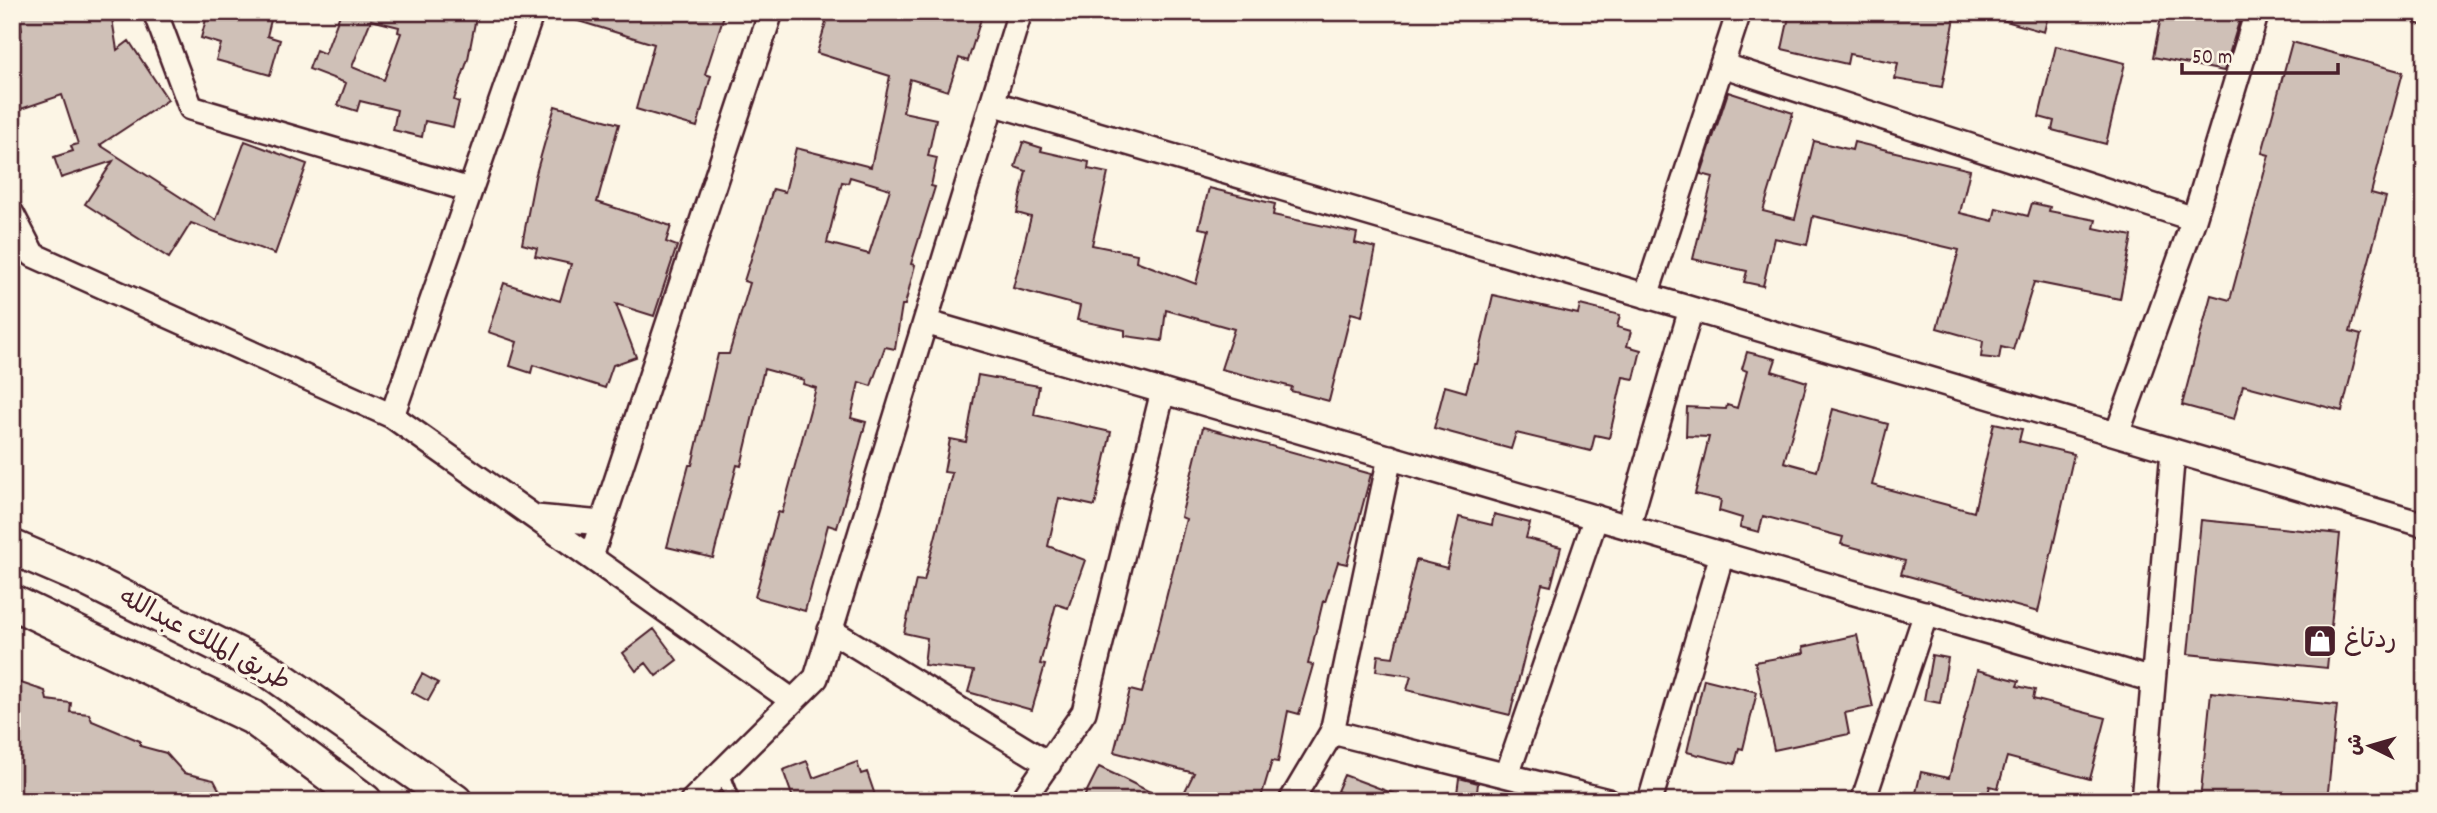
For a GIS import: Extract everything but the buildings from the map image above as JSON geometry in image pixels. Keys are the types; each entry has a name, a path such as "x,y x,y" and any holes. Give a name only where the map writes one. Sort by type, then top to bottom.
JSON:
{"street":[{"path":"155,12 191,108 470,190"},
{"path":"392,416 531,12"},
{"path":"591,557 771,12"},
{"path":"692,801 816,678 1020,12"},
{"path":"1646,296 1739,12"},
{"path":"2117,434 2194,219 2257,12"},
{"path":"1721,65 2194,219"},
{"path":"992,103 2425,525"},
{"path":"12,214 33,255 392,416 793,701"},
{"path":"1628,527 1691,309"},
{"path":"925,322 2153,680"},
{"path":"1023,801 1084,712 1163,391"},
{"path":"2143,801 2173,451"},
{"path":"1291,801 1332,732 1390,457"},
{"path":"535,517 602,523"},
{"path":"1507,775 1596,517"},
{"path":"12,525 83,578"},
{"name":"طريق الملك عبدالله","path":"12,547 83,578 267,669 454,801"},
{"path":"1650,801 1722,554"},
{"name":"طريق الملك عبدالله","path":"12,602 252,717 365,801"},
{"path":"1863,801 1926,613"},
{"path":"830,630 1049,764"},
{"path":"1332,732 1608,801"}],"lane":[{"path":"12,612 54,621"},
{"path":"722,771 733,801"}],"place":[{"name":"ردتاغ","path":"2320,641"}]}
